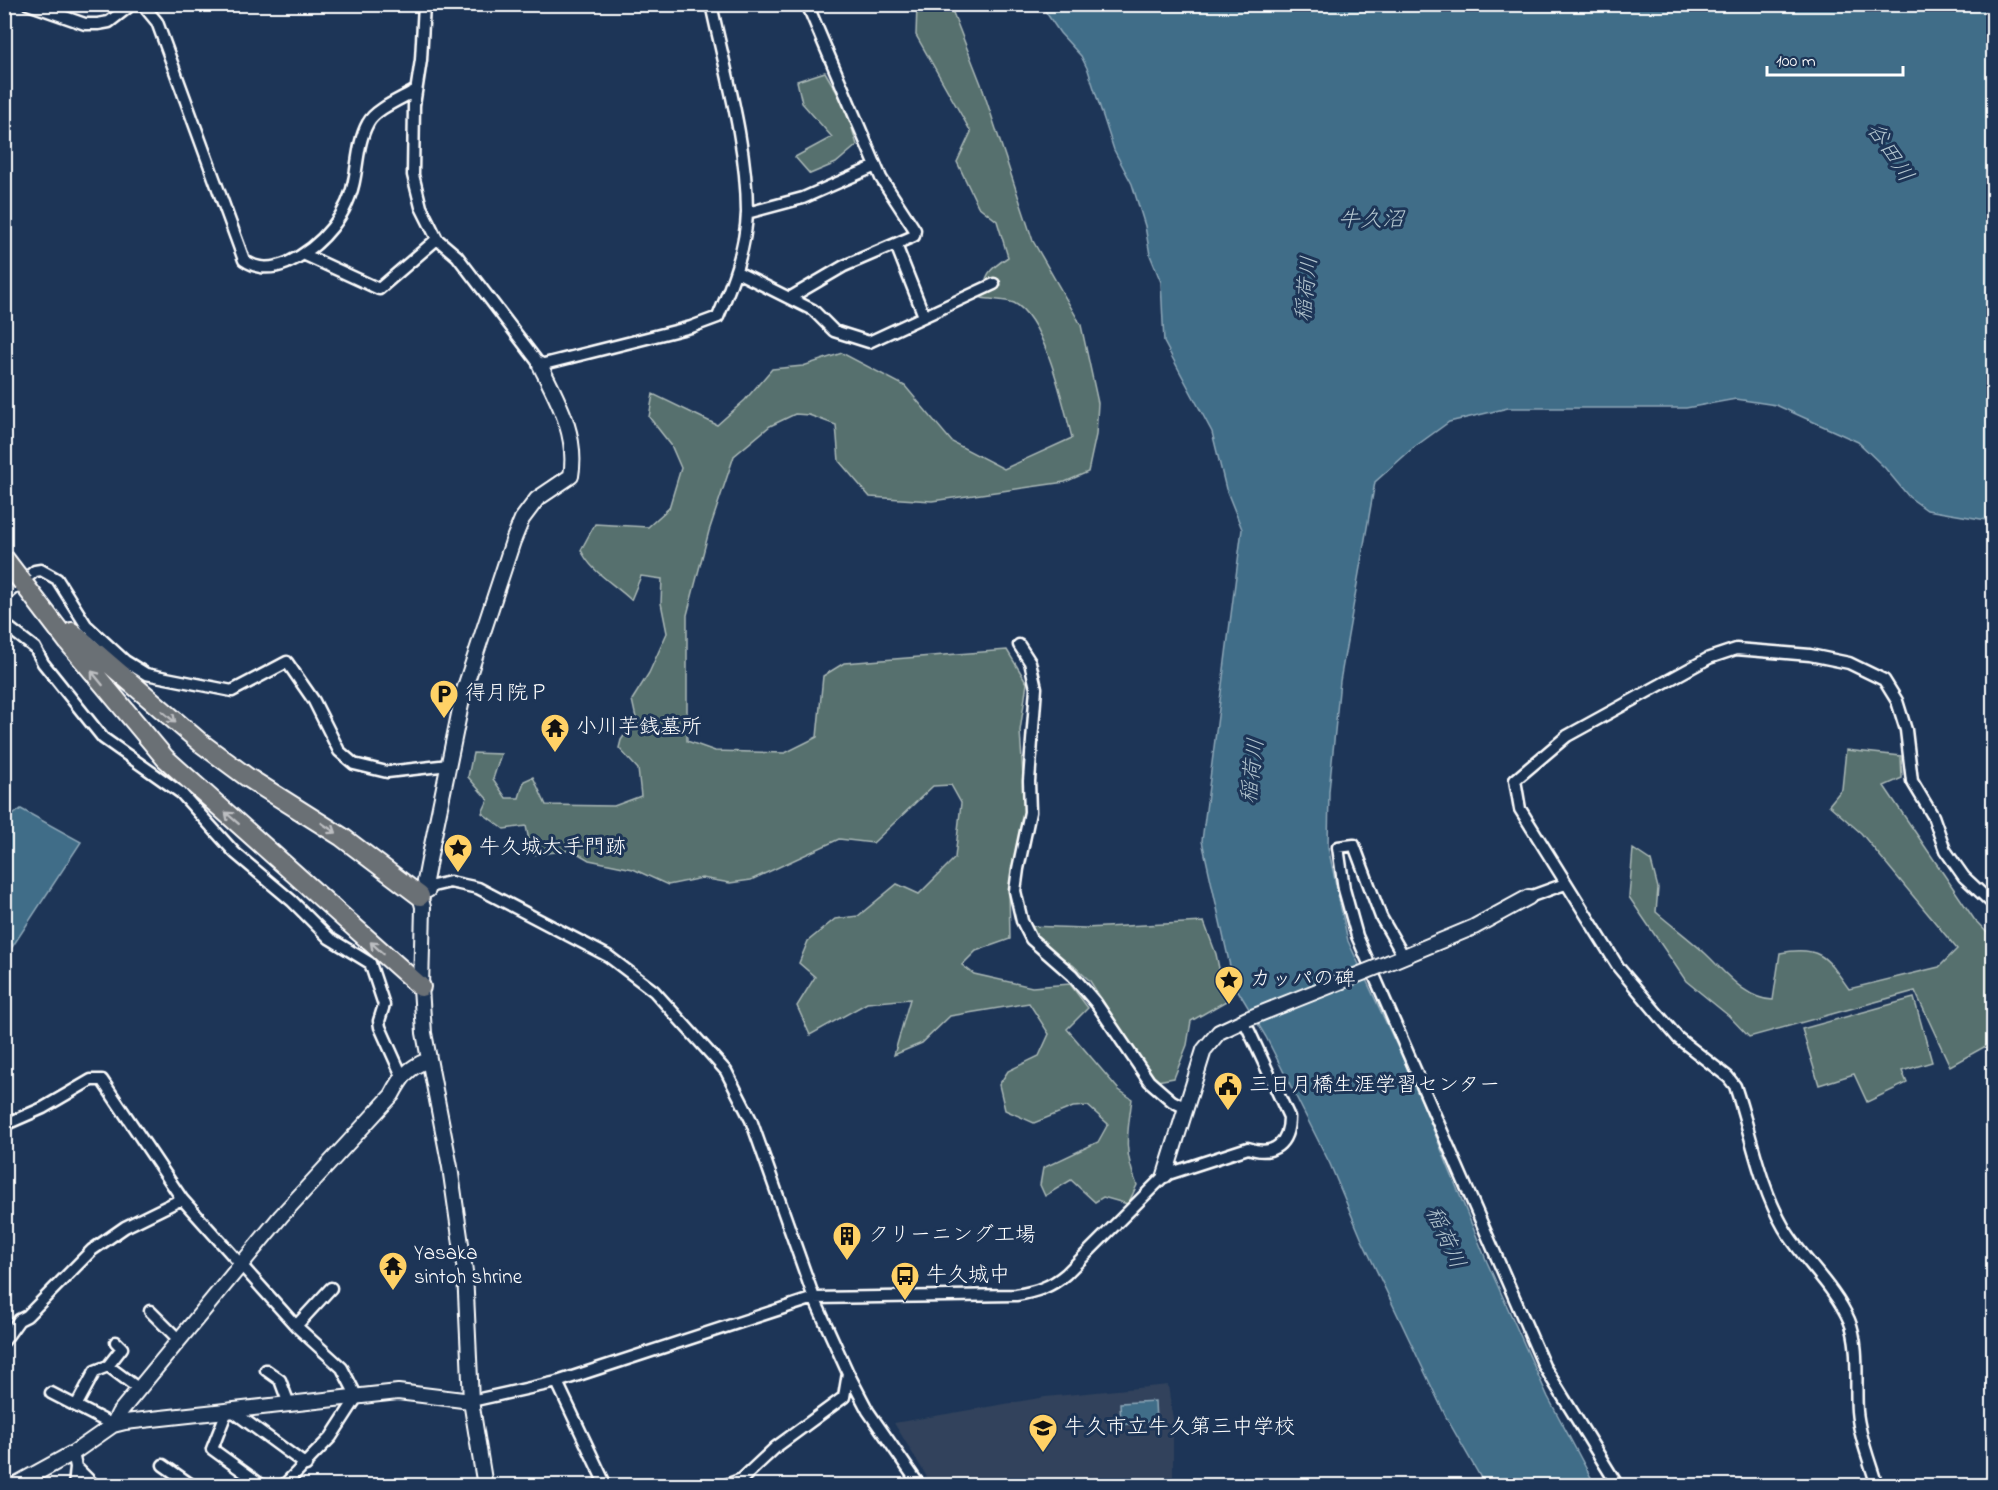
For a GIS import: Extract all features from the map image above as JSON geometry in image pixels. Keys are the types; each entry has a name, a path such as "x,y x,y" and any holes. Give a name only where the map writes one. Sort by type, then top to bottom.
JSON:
{"highway":[{"path":"4,558 46,609 201,743 247,777 342,837 424,893"},
{"path":"46,609 68,642 165,758 421,987"}],"street":[{"path":"28,4 85,24 109,22 131,5 143,5 158,22 244,260 254,267 269,268 303,254 329,232 342,213 355,180 362,138 369,120 416,90"},
{"path":"424,4 416,90 413,175 421,207 436,239 457,256 540,365 561,406 570,434 573,461 570,476 537,499 522,519 464,690 425,881 421,987 428,1060 450,1167 465,1272 471,1401 484,1485"},
{"path":"540,365 691,327 718,317 737,272 747,213 739,135 711,4"},
{"path":"791,297 844,266 914,236 915,230 876,166 807,4"},
{"path":"747,213 803,198 876,166"},
{"path":"303,254 379,289 436,239"},
{"path":"896,245 924,316"},
{"path":"737,272 813,310 834,331 869,342 994,284"},
{"path":"4,596 35,571 41,570 48,573 62,585 86,625 125,661 146,674 232,691 287,662 314,701 339,751 354,764 387,772 449,765"},
{"path":"4,624 35,648 43,663 103,738 181,793 235,853 292,901 329,938 370,963 384,1005 379,1021 380,1027 402,1076"},
{"path":"1018,645 1030,662 1036,688 1029,781 1030,812 1017,869 1015,891 1022,921 1031,939 1072,975 1095,1003 1149,1081 1172,1101 1186,1108"},
{"path":"1877,1485 1857,1414 1855,1356 1850,1322 1831,1289 1816,1274 1784,1228 1766,1188 1735,1086 1728,1077 1678,1038 1619,968 1520,809 1515,780 1567,736 1710,658 1736,650 1810,655 1849,663 1884,680 1897,701 1906,729 1912,780 1933,816 1945,850 1964,877 1994,905"},
{"path":"1397,959 1354,845 1338,847 1344,889 1357,936 1498,1265 1544,1366 1618,1485"},
{"path":"424,893 450,882 478,888 608,956 654,991 726,1071 751,1120 814,1298 848,1373 868,1411 920,1485"},
{"path":"1165,1175 1204,1050 1219,1032 1474,927 1529,897 1565,884"},
{"path":"51,1393 113,1425 398,1392 471,1401 557,1382 814,1298 1016,1295 1037,1291 1066,1274 1165,1175 1248,1148 1261,1153 1274,1148 1289,1131 1289,1117 1245,1020"},
{"path":"13,1485 74,1460 113,1425 119,1413 242,1264 353,1134 392,1095 402,1076 411,1067 428,1060"},
{"path":"4,1125 42,1108 91,1080 102,1080 182,1199 208,1232 242,1264 296,1326 342,1368 357,1398"},
{"path":"4,1341 19,1320 27,1316 92,1250 125,1227 182,1199"},
{"path":"296,1326 331,1288"},
{"path":"150,1311 179,1340"},
{"path":"76,1406 95,1371 108,1366 122,1348 116,1342"},
{"path":"108,1366 139,1389"},
{"path":"266,1370 280,1380 289,1404"},
{"path":"723,1485 742,1479 776,1447 844,1397 848,1373"},
{"path":"557,1382 606,1485"},
{"path":"283,1485 306,1465 332,1437 357,1398"},
{"path":"229,1411 306,1465"},
{"path":"229,1411 212,1449 263,1485"},
{"path":"74,1460 74,1485"},
{"path":"74,1460 95,1485"},
{"path":"163,1465 193,1485"}],"shaded area":[{"name":"牛久市立牛久第三中学校","path":"1168,1385 1173,1419 1173,1485 932,1485 894,1423 1045,1397"}],"green space":[{"path":"917,5 950,5 981,84 1033,241 1081,325 1098,403 1096,435 1088,472 1065,482 932,501 870,497 839,461 836,425 809,415 795,414 770,426 734,456 709,531 687,615 687,741 715,751 785,753 817,737 823,676 844,663 1007,650 1027,683 1020,731 1025,806 1009,888 1010,939 976,951 962,965 974,974 1032,987 1070,984 1088,1008 1067,1029 1119,1090 1132,1099 1127,1142 1137,1185 1128,1204 1103,1197 1095,1202 1071,1180 1045,1196 1040,1185 1043,1168 1098,1142 1108,1124 1088,1106 1073,1107 1034,1123 1005,1110 999,1085 1008,1071 1039,1056 1049,1034 1029,1003 950,1016 922,1043 894,1055 910,999 867,1003 810,1035 797,1006 815,977 799,963 808,941 835,919 858,916 897,884 919,894 955,858 961,803 951,785 933,786 873,843 839,839 751,880 730,883 702,878 668,885 633,869 589,860 572,850 532,855 526,826 504,829 482,813 488,800 468,777 473,753 501,754 493,779 506,798 519,798 524,781 533,777 546,805 614,806 641,796 638,769 619,748 621,740 636,718 632,700 649,673 667,633 661,603 662,579 641,576 631,600 590,565 581,550 595,524 648,527 669,508 681,468 671,445 649,417 653,394 717,425 745,400 772,369 803,366 842,353 905,386 952,442 1004,469 1072,438 1052,364 1035,326 1025,312 1014,303 982,298 989,273 1008,257 997,221 978,206 957,162 971,132 916,35"},
{"path":"825,72 846,108 857,145 836,163 810,174 795,157 832,137 802,103 797,81"},
{"path":"1846,750 1901,756 1902,778 1884,786 1974,919 1993,939 1993,1042 1950,1066 1915,991 1749,1037 1729,1016 1686,981 1629,897 1633,849 1651,861 1658,888 1656,912 1700,948 1736,983 1753,995 1763,998 1773,1000 1780,953 1805,951 1822,956 1835,969 1849,989 1939,967 1957,949 1861,833 1829,805 1842,789"},
{"path":"1204,922 1216,954 1226,1001 1191,1021 1187,1045 1174,1078 1157,1081 1140,1059 1090,981 1073,965 1048,949 1029,926 1085,928"},
{"path":"1914,998 1932,1062 1902,1071 1907,1083 1867,1102 1854,1074 1819,1085 1802,1029"}],"water":[{"name":"牛久沼","path":"1041,5 1993,5 1993,521 1927,510 1909,497 1885,468 1858,442 1776,405 1736,399 1686,408 1508,408 1449,422 1413,448 1375,482 1340,681 1329,791 1328,847 1348,941 1413,1080 1487,1262 1548,1397 1595,1485 1485,1485 1446,1417 1362,1240 1330,1164 1266,1037 1234,984 1202,841 1242,529 1226,489 1212,432 1164,342 1161,282 1150,255 1145,226 1132,184 1114,150 1088,70 1081,56 1060,33"},
{"path":"21,809 81,842 5,958 5,821"},
{"path":"1155,1401 1156,1421 1121,1425 1120,1403"}],"place":[{"name":"得月院Ｐ","path":"444,720"},
{"name":"小川芋銭墓所","path":"555,754"},
{"name":"牛久城大手門跡","path":"458,874"},
{"name":"カッパの碑","path":"1229,1006"},
{"name":"三日月橋生涯学習センター","path":"1228,1112"},
{"name":"クリーニング工場","path":"847,1262"},
{"name":"Yasaka sintoh shrine","path":"393,1292"},
{"name":"牛久城中","path":"905,1302"},
{"name":"牛久市立牛久第三中学校","path":"1043,1454"}],"water label":[{"name":"谷田川","path":"1889,153"},
{"name":"稲荷川","path":"1308,289"},
{"name":"稲荷川","path":"1254,771"},
{"name":"稲荷川","path":"1444,1238"}]}
